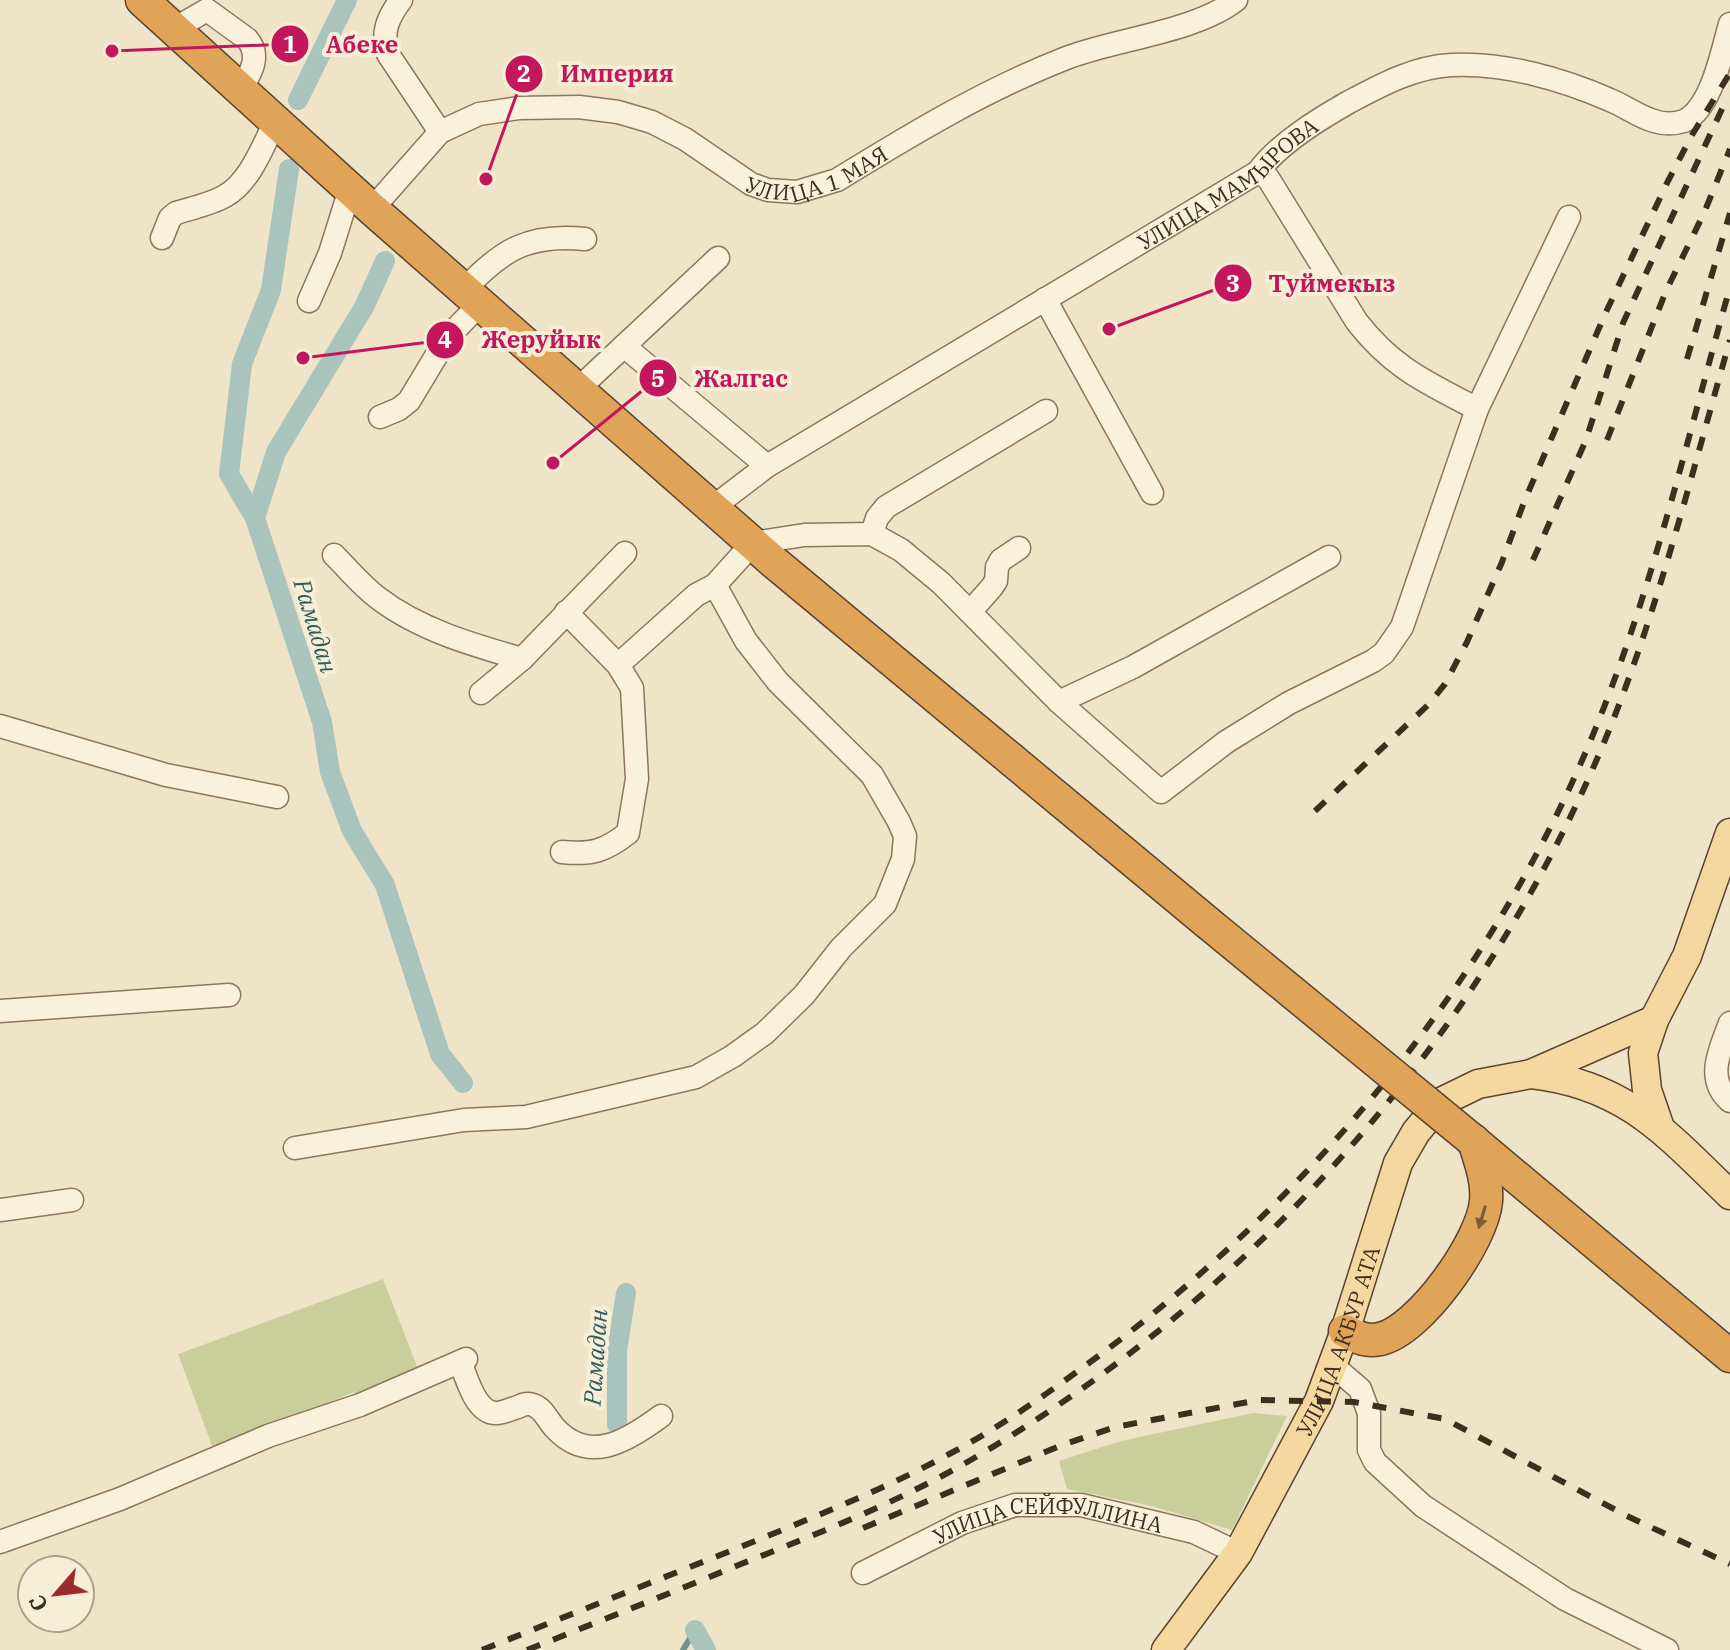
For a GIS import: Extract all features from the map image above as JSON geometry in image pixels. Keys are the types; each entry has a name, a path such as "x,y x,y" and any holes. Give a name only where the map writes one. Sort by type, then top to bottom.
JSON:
{"highway":[{"path":"142,0 361,199 712,508 1730,1356"},
{"path":"1345,1331 1363,1341 1383,1339 1417,1316 1442,1289 1471,1246 1486,1202 1485,1181 1473,1140"}],"main road":[{"path":"1659,1125 1647,1090 1643,1053 1654,1020 1687,956 1730,833"},
{"path":"1531,1074 1654,1020"},
{"path":"1531,1074 1561,1078 1611,1095 1659,1125 1730,1195"},
{"name":"УЛИЦА АКБУР АТА","path":"1166,1650 1238,1553 1319,1401 1345,1331 1398,1163 1416,1132 1441,1102 1478,1084 1531,1074"}],"street":[{"path":"401,0 387,21 384,43 388,54 440,132"},
{"name":"УЛИЦА 1 МАЯ","path":"361,199 440,132 479,114 519,108 579,107 618,112 652,122 751,184 783,193 797,192 837,180 992,89 1073,56 1207,17 1236,0"},
{"path":"174,29 207,10 252,43 255,67 240,91"},
{"name":"УЛИЦА МАМЫРОВА","path":"712,508 767,466 1258,172 1265,162 1322,117 1385,83 1423,68 1484,65 1527,73 1609,100 1652,121 1682,122 1697,110 1716,76 1730,24"},
{"path":"162,238 170,218 176,213 223,198 235,189 257,157 275,122"},
{"path":"1258,172 1268,178 1371,340 1399,367 1477,409"},
{"path":"309,301 330,253 361,199"},
{"path":"618,665 696,595 715,585 753,543 804,535 872,534 901,550 941,583 1059,702 1161,792 1226,742 1289,703 1384,653 1402,627 1477,409 1569,217"},
{"path":"380,417 409,401 472,297 487,264 517,246 540,238 585,239"},
{"path":"577,390 718,258"},
{"path":"1045,299 1152,493"},
{"path":"624,346 767,466"},
{"path":"872,534 877,518 886,507 1046,411"},
{"path":"970,612 996,581 1001,560 1019,548"},
{"path":"481,693 522,659 625,553"},
{"path":"334,555 377,598 400,613 434,630 522,659"},
{"path":"1059,702 1133,667 1329,557"},
{"path":"295,1148 464,1120 526,1117 696,1077 765,1033 804,995 841,948 885,904 903,859 905,836 899,822 872,775 778,682 754,651 715,585"},
{"path":"562,852 582,854 609,848 628,833 637,779 632,688 618,665 566,612"},
{"path":"0,726 166,775 277,797"},
{"path":"0,1011 229,995"},
{"path":"1730,1023 1717,1059 1715,1078 1722,1094 1730,1101"},
{"path":"0,1210 72,1200"},
{"path":"0,1542 120,1499 268,1436 360,1405 463,1360 478,1403 487,1411 497,1413 533,1405 570,1442 582,1448 599,1448 634,1435 661,1416"},
{"path":"1332,1365 1360,1389 1369,1413 1369,1450 1375,1462 1413,1497 1565,1599 1667,1650"},
{"name":"УЛИЦА СЕЙФУЛЛИНА","path":"863,1573 962,1523 1015,1505 1081,1505 1194,1532 1238,1553"}],"green space":[{"path":"383,1279 420,1374 356,1398 354,1392 214,1451 178,1354"},
{"path":"1253,1413 1287,1416 1232,1530 1152,1506 1067,1489 1059,1461 1121,1441"}],"waterway":[{"name":"Рамадан","path":"298,100 347,0"},
{"name":"Рамадан","path":"289,169 271,290 242,364 229,474 255,518 322,722 330,772 352,831 385,885 440,1054 463,1083"},
{"path":"255,518 276,452 364,307 385,261"},
{"name":"Рамадан","path":"617,1424 617,1351 626,1293"},
{"path":"683,1650 695,1630"},
{"name":"Рамадан","path":"695,1630 706,1650"}],"railway":[{"path":"1315,811 1428,705 1445,684 1502,562 1524,502 1606,312 1668,181 1730,73"},
{"path":"1533,560 1586,440 1623,323 1728,96"},
{"path":"1607,440 1666,291 1704,213 1730,149"},
{"path":"1687,359 1730,213"},
{"path":"482,1650 847,1503 971,1442 1059,1385 1168,1301 1240,1238 1308,1170 1372,1098 1431,1022 1485,943 1533,860 1576,774 1601,715 1643,595 1730,287"},
{"path":"527,1650 831,1528 915,1490 969,1461 1072,1396 1169,1323 1260,1242 1344,1154 1421,1060 1491,960 1551,855 1603,745 1640,646 1730,340"},
{"path":"863,1528 1062,1445 1115,1427 1259,1400 1354,1402 1445,1419 1627,1516 1730,1564"}],"place":[{"name":"Абеке","path":"112,51"},
{"name":"Империя","path":"486,179"},
{"name":"Туймекыз","path":"1109,329"},
{"name":"Жеруйык","path":"303,358"},
{"name":"Жалгас","path":"553,463"}]}
